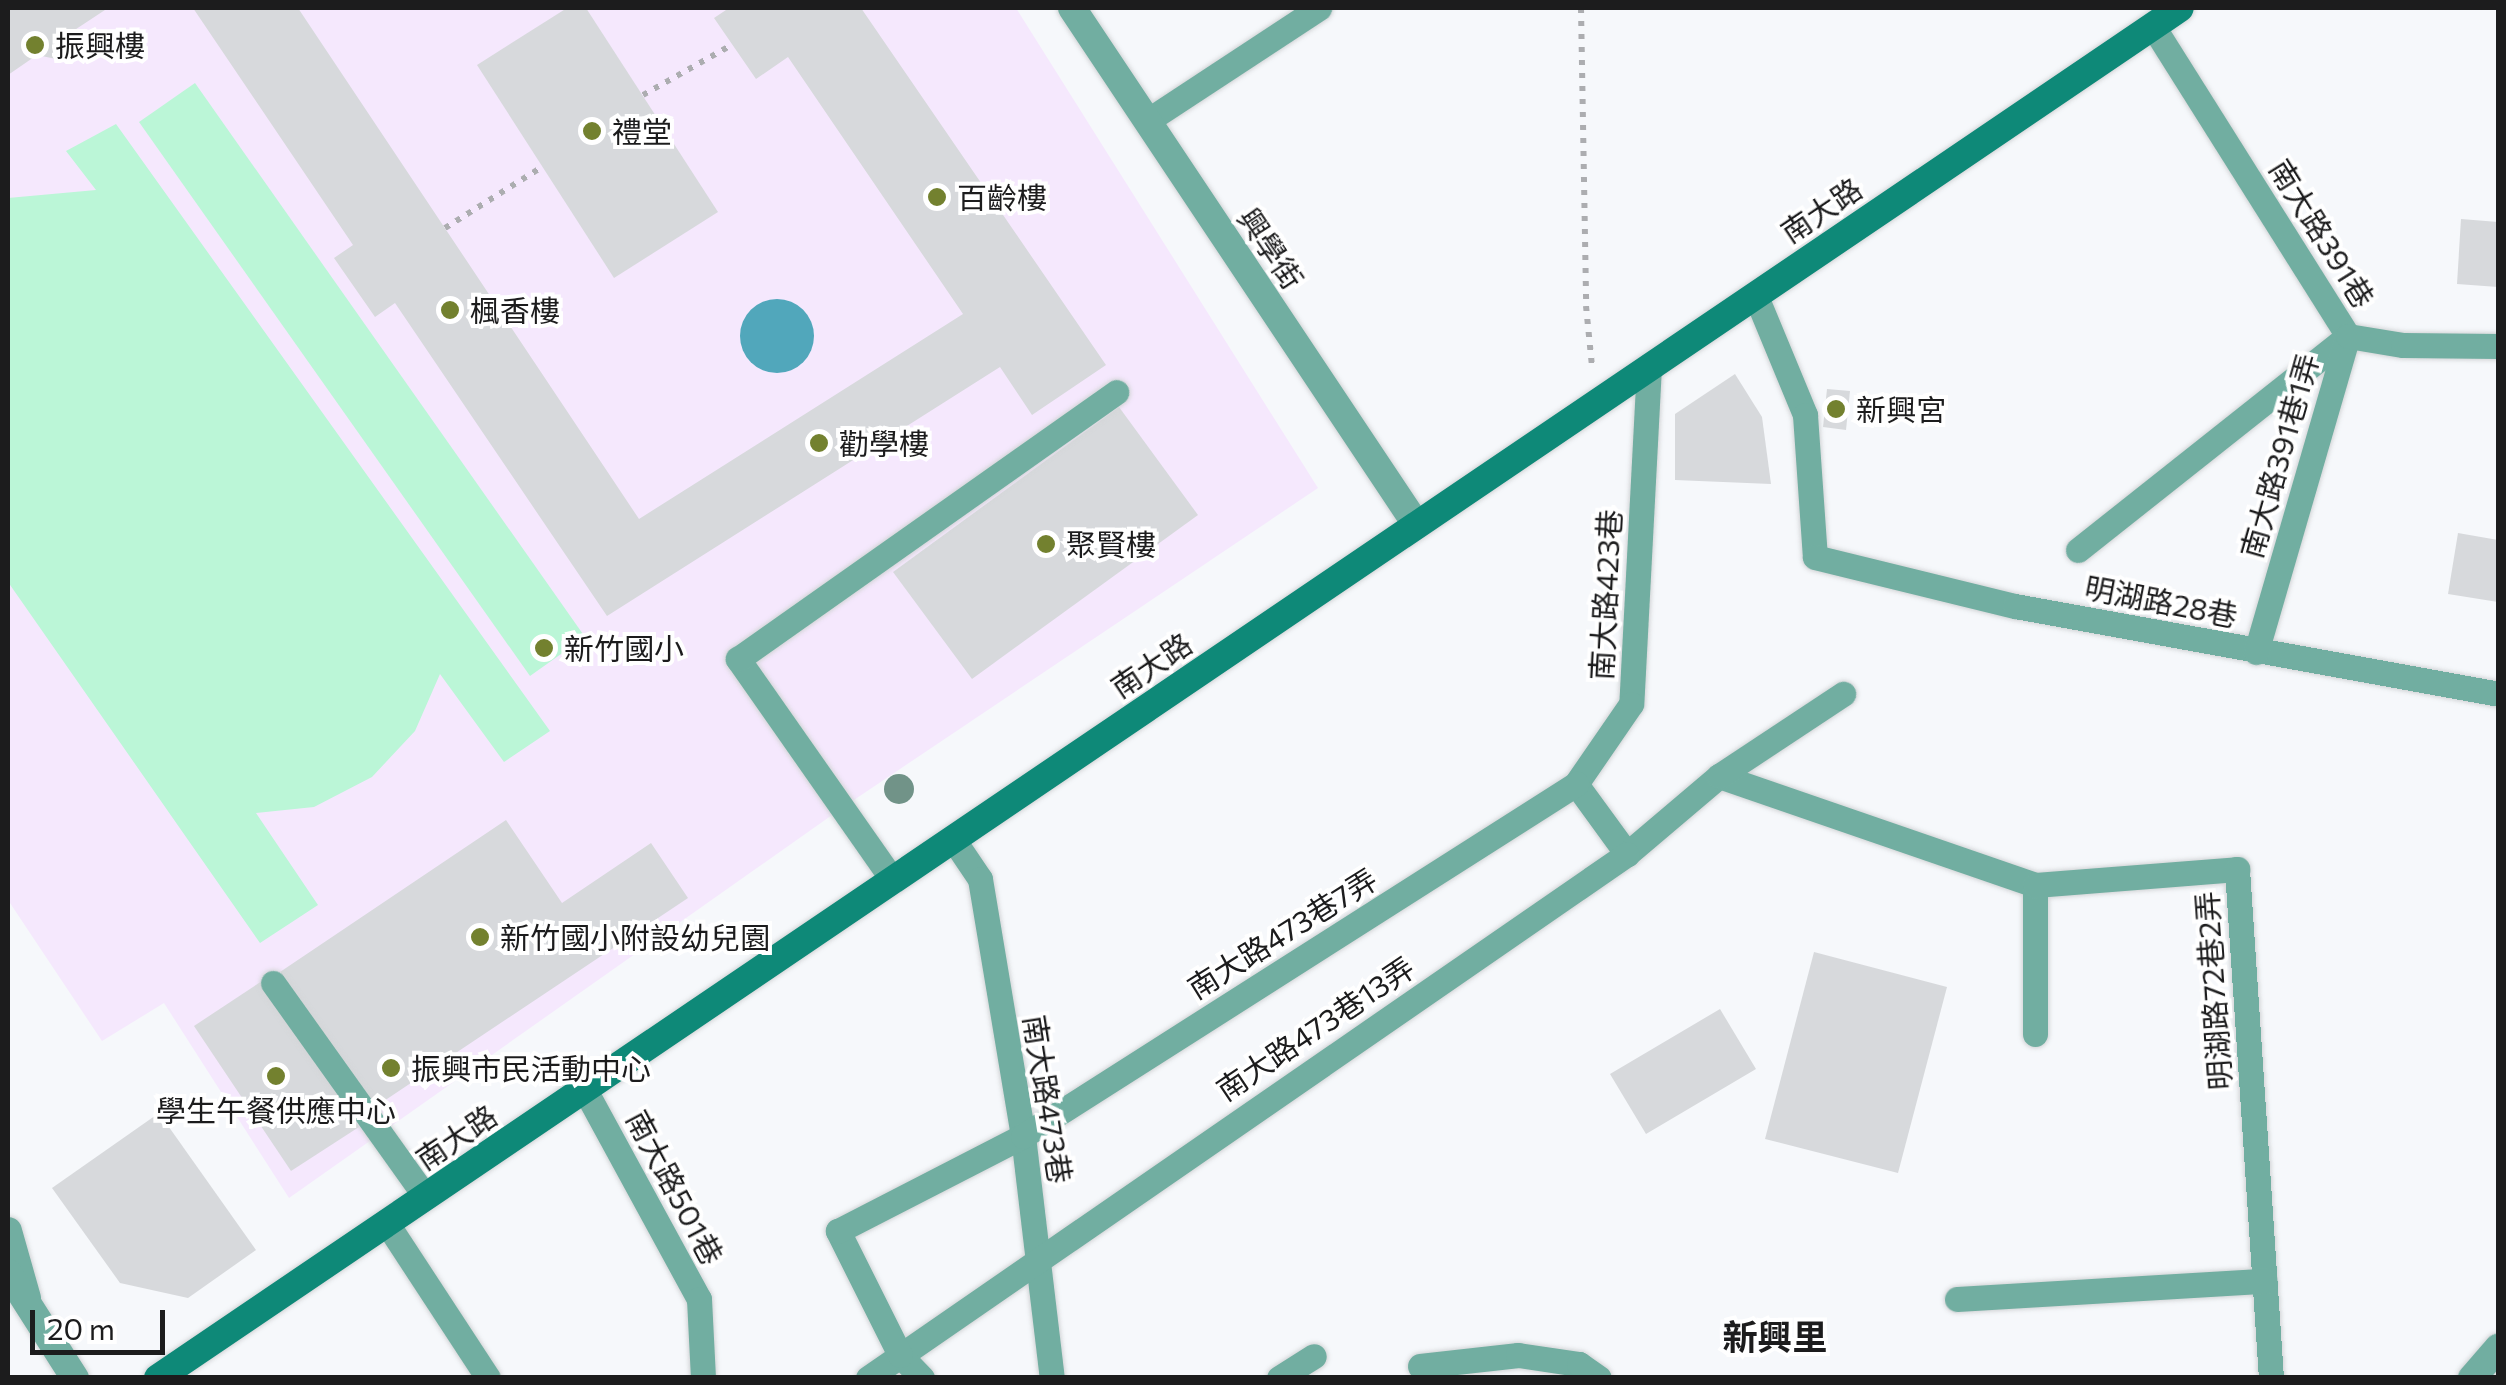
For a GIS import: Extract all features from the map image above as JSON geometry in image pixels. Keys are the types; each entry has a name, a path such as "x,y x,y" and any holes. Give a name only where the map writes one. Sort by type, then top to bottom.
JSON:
{"main road":[{"name":"南大路","path":"158,1378 2180,8"}],"street":[{"name":"興學街","path":"1072,8 1416,524"},
{"path":"8,1231 18,1296"},
{"path":"8,1273 18,1296 75,1378"},
{"path":"2472,1378 2498,1348"}],"lane":[{"path":"1147,121 1319,8"},
{"name":"南大路391巷","path":"2078,550 2348,336 2153,26"},
{"name":"明湖路28巷","path":"1755,294 1805,414 1815,557 2015,606 2498,694"},
{"path":"2348,336 2403,345 2498,346"},
{"name":"南大路391巷1弄","path":"2256,652 2348,336"},
{"name":"南大路423巷","path":"1576,784 1631,704 1649,366"},
{"path":"892,878 738,659 1116,392"},
{"path":"1576,784 1626,854 1719,776 1843,694"},
{"path":"1719,776 2035,885 2035,1034"},
{"name":"南大路473巷7弄","path":"900,1354 838,1231 1023,1136 1576,784"},
{"name":"南大路473巷","path":"953,838 980,878 1023,1136 1052,1378"},
{"name":"南大路473巷13弄","path":"868,1378 1039,1256 1626,854"},
{"name":"明湖路72巷2弄","path":"2035,885 2238,869 2270,1378"},
{"path":"274,982 425,1196"},
{"name":"南大路501巷","path":"586,1090 699,1300 704,1378"},
{"path":"386,1222 488,1378"},
{"path":"1957,1299 2264,1280"},
{"path":"900,1354 922,1378"},
{"path":"1420,1366 1518,1355 1579,1364 1600,1378"},
{"path":"1279,1378 1314,1356"}],"path":[{"path":"1581,8 1586,306 1596,402"},
{"path":"642,95 733,44"},
{"path":"445,228 542,167"}],"shaded area":[{"name":"新竹國小","path":"8,8 1016,8 1318,488 842,808 289,1198 164,1003 102,1041 8,900"}],"green space":[{"path":"195,83 585,637 530,676 139,122"},
{"path":"116,124 550,731 504,762 440,674 415,731 372,777 314,807 256,813 318,905 260,943 8,582 8,198 96,190 66,151"}],"water":[{"path":"777,299 803,310 814,336 803,362 777,373 751,362 740,336 751,310"}],"building":[{"name":"振興樓","path":"8,8 108,8 61,39 63,50 56,59 37,55 8,75"},
{"path":"193,8 298,8 639,519 963,314 788,57 756,79 714,18 729,8 861,8 1106,365 1032,415 1000,367 607,616 395,303 375,317 334,258 353,245"},
{"name":"禮堂","path":"567,8 586,8 718,212 614,278 477,65"},
{"path":"2461,219 2498,222 2498,287 2457,284"},
{"path":"1735,374 1762,417 1771,484 1675,480 1675,414"},
{"name":"新興宮","path":"1827,389 1850,391 1846,430 1823,427"},
{"name":"聚賢樓","path":"1119,407 1198,515 972,679 893,572"},
{"path":"2458,533 2498,540 2498,602 2448,594"},
{"name":"新竹國小附設幼兒園","path":"506,820 562,903 651,843 688,898 372,1109 280,972"},
{"path":"1814,952 1947,987 1898,1173 1765,1139"},
{"name":"學生午餐供應中心","path":"262,981 359,1127 291,1171 194,1026"},
{"path":"1720,1009 1756,1069 1646,1134 1610,1074"},
{"path":"159,1113 256,1250 188,1298 120,1283 52,1188"}],"place":[{"name":"振興樓","path":"35,45"},
{"name":"禮堂","path":"592,131"},
{"name":"百齡樓","path":"937,197"},
{"name":"楓香樓","path":"450,310"},
{"name":"新興宮","path":"1836,409"},
{"name":"勸學樓","path":"819,443"},
{"name":"聚賢樓","path":"1046,544"},
{"name":"新竹國小","path":"544,648"},
{"name":"新竹國小附設幼兒園","path":"480,937"},
{"name":"振興市民活動中心","path":"391,1068"},
{"name":"學生午餐供應中心","path":"276,1076"}],"district":[{"name":"新興里","path":"1775,1336"}]}
